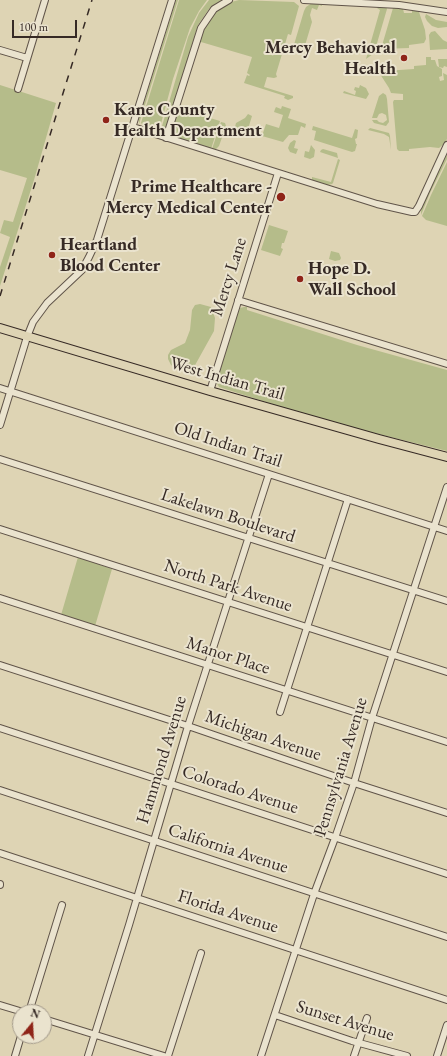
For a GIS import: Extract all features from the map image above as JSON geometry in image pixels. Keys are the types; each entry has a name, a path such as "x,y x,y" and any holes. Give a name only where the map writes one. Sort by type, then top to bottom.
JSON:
{"main road":[{"name":"West Indian Trail","path":"0,328 379,440 447,457"}],"street":[{"path":"18,89 45,0"},
{"path":"0,425 33,322 41,310 82,270 92,253 172,0"},
{"path":"166,138 201,28 214,9 229,0"},
{"path":"304,0 392,2 447,12"},
{"path":"0,50 27,58"},
{"path":"132,127 377,204 415,212 447,145"},
{"name":"Mercy Lane","path":"210,391 278,173"},
{"path":"238,300 447,364"},
{"name":"Old Indian Trail","path":"0,388 447,531"},
{"name":"Lakelawn Boulevard","path":"0,459 447,601"},
{"name":"Hammond Avenue","path":"88,1056 188,726 269,474"},
{"name":"Pennsylvania Avenue","path":"261,1056 314,894 354,783 372,718 447,487"},
{"path":"280,712 348,499"},
{"name":"North Park Avenue","path":"0,529 447,672"},
{"name":"Manor Place","path":"0,598 207,666 447,742"},
{"name":"Michigan Avenue","path":"0,665 188,726 354,783 447,812"},
{"name":"Colorado Avenue","path":"0,728 447,874"},
{"name":"California Avenue","path":"0,790 447,937"},
{"name":"Florida Avenue","path":"0,853 447,1000"},
{"path":"31,1004 62,905"},
{"path":"168,1056 201,953"},
{"path":"0,1005 12,1009"},
{"name":"Sunset Avenue","path":"275,1015 407,1056"},
{"path":"354,1056 366,1018"},
{"path":"52,1022 164,1056"},
{"path":"437,1056 447,1025"},
{"path":"15,1056 19,1044"}],"green space":[{"path":"176,0 178,0 139,124 139,119"},
{"path":"179,0 207,0 190,28 173,79 159,131 141,123"},
{"path":"209,0 222,0 209,9 198,25 166,129 163,133 160,133 188,37 199,13"},
{"path":"239,0 294,2 299,6 291,35 288,34 276,74 277,77 267,77 264,87 293,96 293,98 288,100 284,98 285,96 244,83 247,75 250,75 247,73 252,57 199,42 201,33 215,12 231,2"},
{"path":"312,3 322,5 322,6 319,5 317,10 312,8 310,15 312,22 303,52 293,48 304,11 306,7"},
{"path":"386,7 387,9 375,50 373,54 366,59 380,10 377,8"},
{"path":"393,8 403,9 404,13 412,13 412,9 419,12 425,30 426,39 424,43 409,45 409,48 381,49"},
{"path":"426,14 436,20 447,22 447,27 438,28 432,26 425,17"},
{"path":"435,31 443,40 447,42 447,49 430,50 429,35 431,32"},
{"path":"426,57 431,57 431,60 435,60 437,66 442,69 442,76 439,77 440,81 444,80 443,73 447,75 447,139 439,148 430,147 409,149 409,151 399,151 397,149 393,102 394,100 403,100 403,94 391,93 380,74 380,70 381,68 385,69 385,71 414,69 414,66 426,65"},
{"path":"438,59 447,59 447,67 439,67"},
{"path":"0,85 56,103 34,180 0,286 0,267 10,237 0,233 4,220 13,222 27,178 0,170"},
{"path":"360,85 366,88 369,94 366,99 343,93 344,91 355,95 355,87 359,88"},
{"path":"383,93 386,95 387,99 389,122 386,126 374,123 372,120 377,120 383,123 387,120 386,115 382,113 379,114 377,118 372,118 379,96"},
{"path":"282,106 291,109 288,118 306,124 305,128 301,126 298,135 289,135 283,142 262,136 266,124 279,128 283,115 274,112 276,107 281,109"},
{"path":"180,109 220,121 211,149 171,136 178,110"},
{"path":"248,114 252,116 248,129 255,132 254,133 235,127 236,123 245,118"},
{"path":"221,122 225,123 226,126 219,146 214,150 212,149"},
{"path":"313,126 352,138 355,129 358,130 357,138 355,139 357,144 355,151 352,152 314,140 316,131 312,130"},
{"path":"370,128 389,133 391,150 389,137 384,134 368,130"},
{"path":"294,140 296,141 294,148 298,149 296,154 290,152 288,148 290,143"},
{"path":"311,145 315,150 314,157 310,159 304,157 305,151 309,152"},
{"path":"323,149 337,153 338,158 320,152"},
{"path":"447,151 447,159 421,215 421,208"},
{"path":"338,159 340,160 332,184 327,185 312,180 312,177 331,182"},
{"path":"447,162 447,226 426,220 422,216"},
{"path":"269,225 288,231 284,243 282,243 281,248 283,249 280,256 261,250"},
{"path":"331,251 339,253 341,258 340,260 335,261 329,259"},
{"path":"200,304 211,307 215,318 214,331 194,367 183,370 177,369 171,365 168,355 171,350 185,343 190,330 192,310 195,305"},
{"path":"247,307 247,310 357,345 447,370 447,451 322,420 219,387 216,382 224,354 238,312 240,308"},
{"path":"78,557 112,569 95,626 61,615"}],"railway":[{"path":"0,296 92,0"}],"place":[{"name":"Mercy Behavioral Health","path":"404,58"},
{"name":"Kane County Health Department","path":"106,120"},
{"name":"Prime Healthcare - Mercy Medical Center","path":"281,197"},
{"name":"Heartland Blood Center","path":"52,255"},
{"name":"Hope D. Wall School","path":"300,279"}]}
